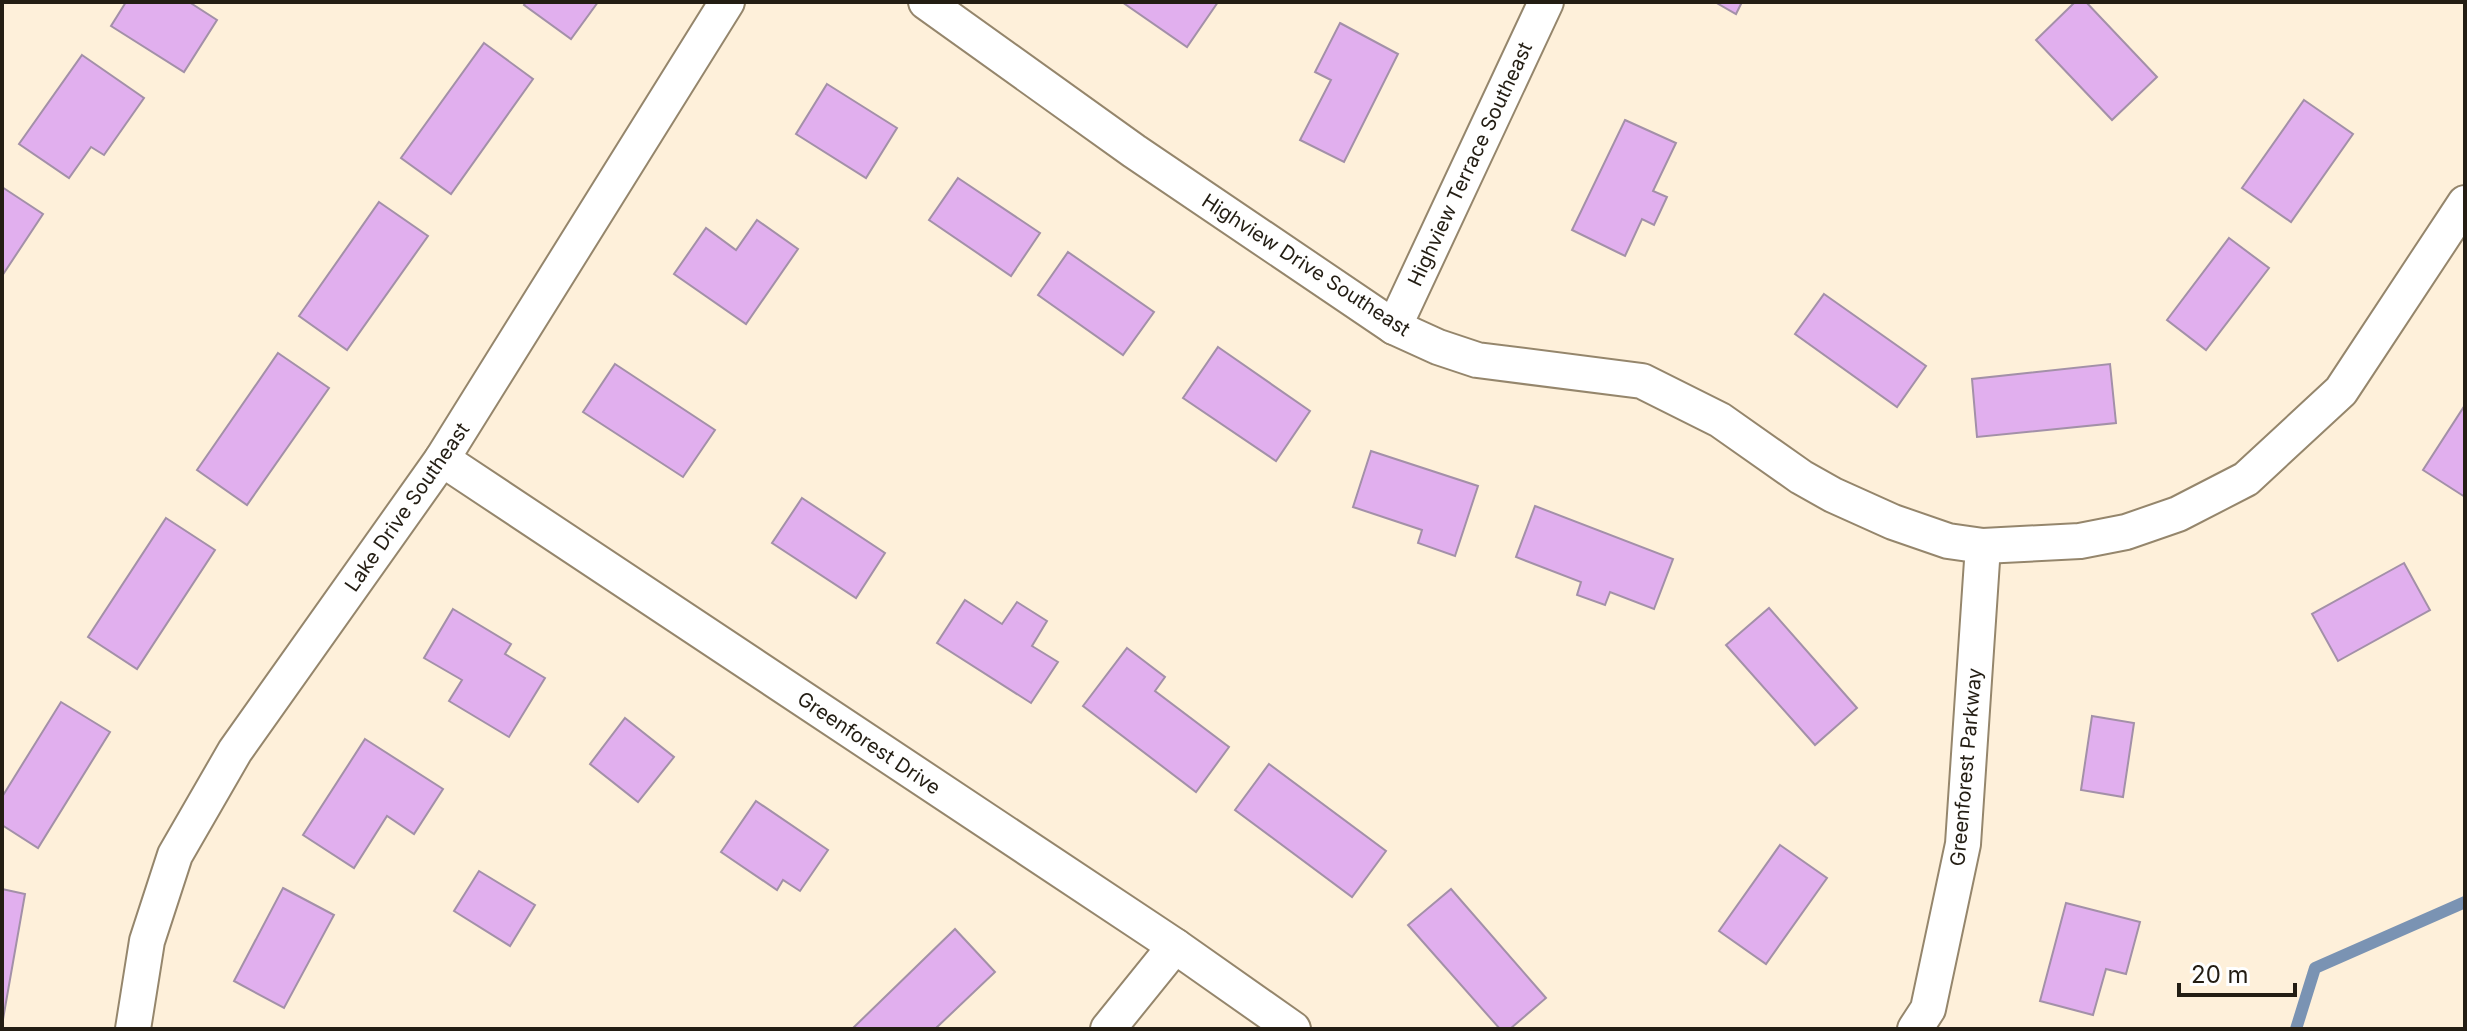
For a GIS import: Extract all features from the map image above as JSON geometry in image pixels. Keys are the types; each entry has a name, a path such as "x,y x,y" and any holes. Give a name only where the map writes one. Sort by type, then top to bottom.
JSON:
{"street":[{"name":"Lake Drive Southeast","path":"133,1029 147,941 175,855 235,751 442,459 727,2"},
{"name":"Highview Drive Southeast","path":"926,2 1134,151 1394,327 1477,360 1642,381 1720,420 1801,477 1833,495 1893,522 1948,541 1983,546 2080,541 2126,532 2178,514 2246,479 2341,391 2465,203"},
{"name":"Highview Terrace Southeast","path":"1394,327 1546,2"},
{"name":"Greenforest Drive","path":"442,459 1175,946 1293,1029"},
{"name":"Greenforest Parkway","path":"1915,1029 1928,1009 1963,844 1983,546"},
{"path":"1108,1029 1175,946"}],"building":[{"path":"126,2 189,2 217,20 184,72 111,26"},
{"path":"526,2 598,2 571,39 524,5"},
{"path":"1122,2 1218,2 1187,47"},
{"path":"1715,2 1742,2 1736,14"},
{"path":"2075,2 2086,2 2157,77 2112,120 2036,40"},
{"path":"1340,23 1398,54 1344,162 1300,140 1331,80 1315,72"},
{"path":"484,43 533,79 451,194 401,158"},
{"path":"82,55 144,98 104,155 91,147 69,178 19,144"},
{"path":"827,84 897,128 866,178 796,134"},
{"path":"2304,100 2353,134 2291,222 2242,188"},
{"path":"1625,120 1676,143 1653,191 1667,197 1654,225 1642,219 1625,256 1572,230"},
{"path":"958,178 1040,233 1011,276 929,220"},
{"path":"2,187 43,214 2,276"},
{"path":"379,202 428,236 347,350 299,316"},
{"path":"757,220 798,249 746,324 674,274 706,228 736,250"},
{"path":"2229,238 2269,268 2206,350 2167,320"},
{"path":"1068,252 1154,312 1123,355 1038,295"},
{"path":"1824,294 1926,366 1897,407 1795,334"},
{"path":"1218,347 1310,411 1276,461 1183,398"},
{"path":"278,353 329,388 247,505 197,470"},
{"path":"615,364 715,430 683,477 583,412"},
{"path":"2110,364 2116,423 1977,437 1972,379"},
{"path":"2465,405 2465,497 2423,470"},
{"path":"1371,451 1478,486 1455,556 1418,543 1422,530 1353,507"},
{"path":"802,498 885,553 856,598 772,543"},
{"path":"1535,506 1673,559 1654,609 1610,592 1605,605 1577,595 1581,582 1516,557"},
{"path":"166,518 215,550 137,669 88,637"},
{"path":"2404,563 2430,610 2338,661 2312,614"},
{"path":"965,600 1002,624 1017,602 1047,621 1032,646 1058,662 1031,703 937,643"},
{"path":"1769,608 1857,708 1815,745 1726,645"},
{"path":"453,609 511,644 505,654 545,678 509,737 449,701 462,680 424,658"},
{"path":"1127,648 1165,677 1155,691 1229,747 1196,792 1083,706"},
{"path":"61,702 110,732 38,848 2,825 2,797"},
{"path":"2092,716 2134,723 2123,797 2081,790"},
{"path":"625,718 674,757 638,802 590,764"},
{"path":"365,739 443,789 414,834 387,816 354,868 303,835"},
{"path":"1269,764 1386,851 1352,897 1235,810"},
{"path":"756,801 828,850 800,891 783,880 777,890 721,852"},
{"path":"1780,845 1827,878 1766,964 1719,931"},
{"path":"479,871 535,905 510,946 454,911"},
{"path":"283,888 334,915 284,1008 234,981"},
{"path":"2,889 25,894 2,1025"},
{"path":"1451,889 1546,998 1510,1029 1500,1029 1408,925"},
{"path":"2066,903 2140,922 2126,974 2106,969 2093,1015 2040,1001"},
{"path":"955,929 995,972 935,1029 852,1029"}],"waterway":[{"path":"2296,1029 2315,968 2465,902"}]}
